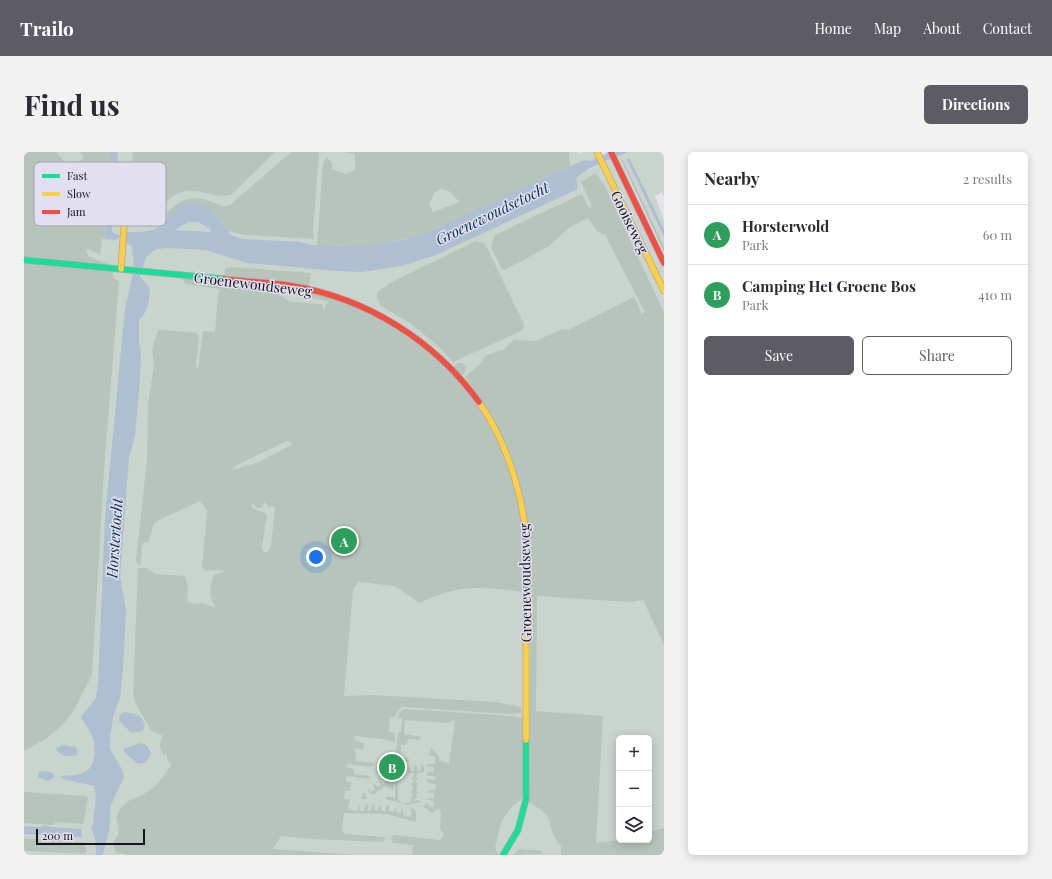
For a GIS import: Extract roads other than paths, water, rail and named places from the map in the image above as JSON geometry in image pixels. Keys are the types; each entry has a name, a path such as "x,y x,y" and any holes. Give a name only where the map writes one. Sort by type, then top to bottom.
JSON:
{"main road":[{"name":"Gooiseweg","path":"597,152 664,291"},
{"name":"Gooiseweg","path":"611,152 664,263"},
{"path":"121,269 124,226"},
{"name":"Groenewoudseweg","path":"24,260 292,286 322,292 366,307 405,329 432,349 461,379 490,420 510,462 519,491 526,533 526,799 518,830 502,855"}],"water":[{"path":"110,152 118,152 117,162 109,162"},
{"path":"609,152 628,152 594,166 582,173 576,178 578,187 576,190 436,255 402,266 362,272 337,271 247,263 206,250 167,248 156,249 146,257 140,277 150,288 150,293 147,309 139,320 139,341 141,351 140,378 135,436 129,458 120,576 126,610 123,669 120,698 113,717 110,740 110,749 123,771 124,777 111,805 109,832 103,855 96,855 95,839 91,827 93,824 96,796 94,786 62,779 61,776 81,774 88,770 93,762 95,751 92,736 81,717 96,698 98,683 105,518 125,309 134,269 132,246 125,242 126,232 148,231 154,230 160,226 166,226 166,220 182,204 198,203 211,210 231,235 242,239 300,242 312,245 357,246 403,240 438,228 585,160 591,161","holes":["188,222 198,222 210,229 211,232 175,230"]},
{"path":"628,158 630,159 664,229 664,237 627,160"},
{"path":"106,226 112,226 112,232 120,236 116,240 105,239"},
{"path":"124,712 134,714 141,718 145,724 143,731 131,733 119,720 120,715"},
{"path":"141,743 148,746 151,754 146,762 138,764 125,753 123,749"},
{"path":"62,745 76,747 78,755 69,756 60,754 56,749"},
{"path":"46,771 53,773 55,777 47,781 38,777 39,772"},
{"path":"45,825 52,827 82,829 82,837 24,834 24,826 40,827"}],"place":[{"name":"Horsterwold","path":"344,541"},
{"name":"Camping Het Groene Bos","path":"392,767"}],"water label":[{"name":"Groenewoudsetocht","path":"492,213"},
{"name":"Horstertocht","path":"114,538"}]}
